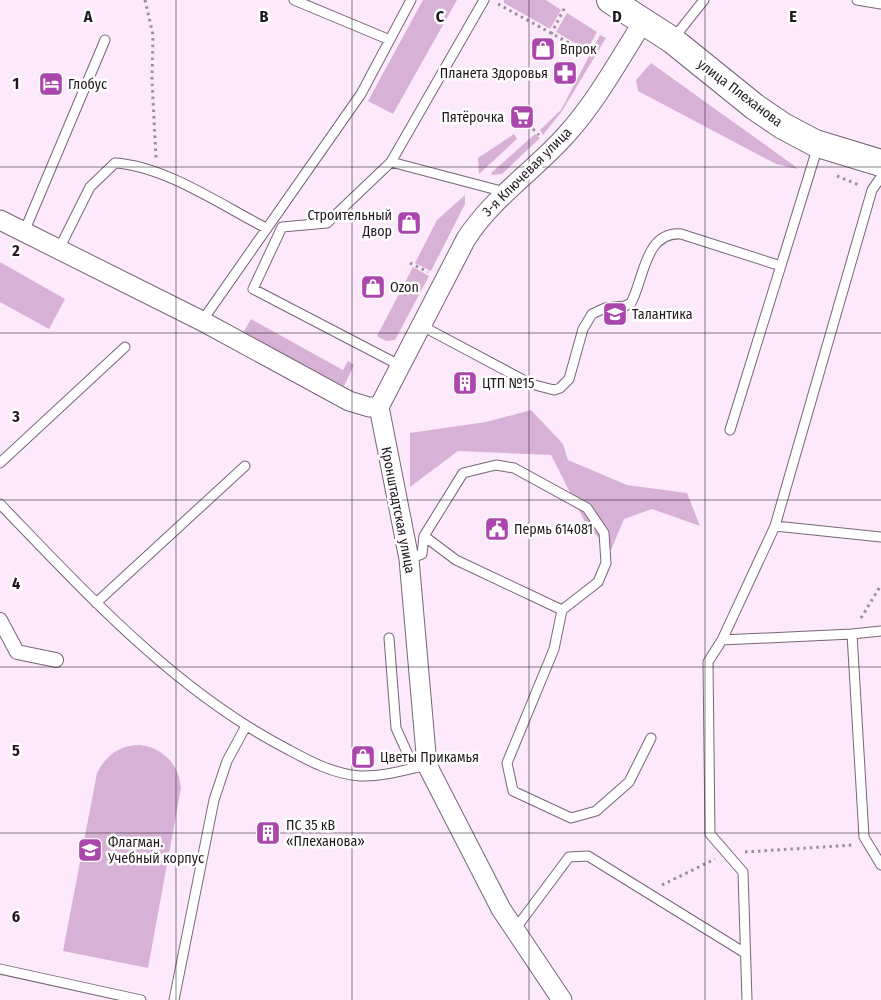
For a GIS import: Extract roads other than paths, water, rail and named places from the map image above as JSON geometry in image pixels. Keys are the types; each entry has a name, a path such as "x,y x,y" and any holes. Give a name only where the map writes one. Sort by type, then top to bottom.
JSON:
{"main road":[{"name":"улица Плеханова","path":"610,0 672,40 768,117 819,144 881,162"}],"street":[{"name":"3-я Ключевая улица","path":"379,406 466,239 488,208 566,135 606,80 643,22"},
{"path":"0,220 202,321 349,401 369,408 379,406"},
{"name":"Кронштадтская улица","path":"379,406 409,559 420,767 501,909 516,928 562,1000"},
{"path":"0,620 17,652 56,660"}],"lane":[{"path":"294,0 390,40"},
{"path":"202,321 361,94 411,0"},
{"path":"401,366 253,289 282,228 326,223 391,162 484,0"},
{"path":"672,40 704,0"},
{"path":"858,0 881,4"},
{"path":"24,232 105,40"},
{"path":"730,430 819,144"},
{"path":"391,162 505,192"},
{"path":"58,249 90,187 115,163 133,164 156,171 266,228"},
{"path":"747,1000 743,872 710,834 708,662 722,640 775,526 872,190 881,177"},
{"path":"422,326 531,384 554,390 560,388 569,379 583,329 592,314 605,308 625,306 631,303 651,249 665,236 681,234 781,266"},
{"path":"0,463 125,347"},
{"path":"409,559 422,554 424,536 463,473 496,465 514,468 587,508 604,533 606,564 598,582 562,610 554,648 507,763 513,791 571,818 596,811 629,782 651,738"},
{"path":"96,603 245,466"},
{"path":"0,504 96,603 135,640 246,726 312,762 338,772 359,776 382,775 420,767 396,728 389,638"},
{"path":"775,526 881,537"},
{"path":"424,536 456,560 562,610"},
{"path":"722,640 881,631"},
{"path":"852,634 864,837 881,865"},
{"path":"174,1000 214,800 227,762 246,726"},
{"path":"516,928 569,857 588,856 746,952"},
{"path":"0,970 141,1000"}],"place":[{"name":"Впрок","path":"543,49"},
{"name":"Планета Здоровья","path":"565,73"},
{"name":"Глобус","path":"51,84"},
{"name":"Пятёрочка","path":"522,117"},
{"name":"Строительный Двор","path":"409,223"},
{"name":"Ozon","path":"373,287"},
{"name":"Талантика","path":"615,314"},
{"name":"ЦТП №15","path":"465,383"},
{"name":"Пермь 614081","path":"497,529"},
{"name":"Цветы Прикамья","path":"363,757"},
{"name":"ПС 35 кВ «Плеханова»","path":"268,833"},
{"name":"Флагман. Учебный корпус","path":"90,850"}]}
